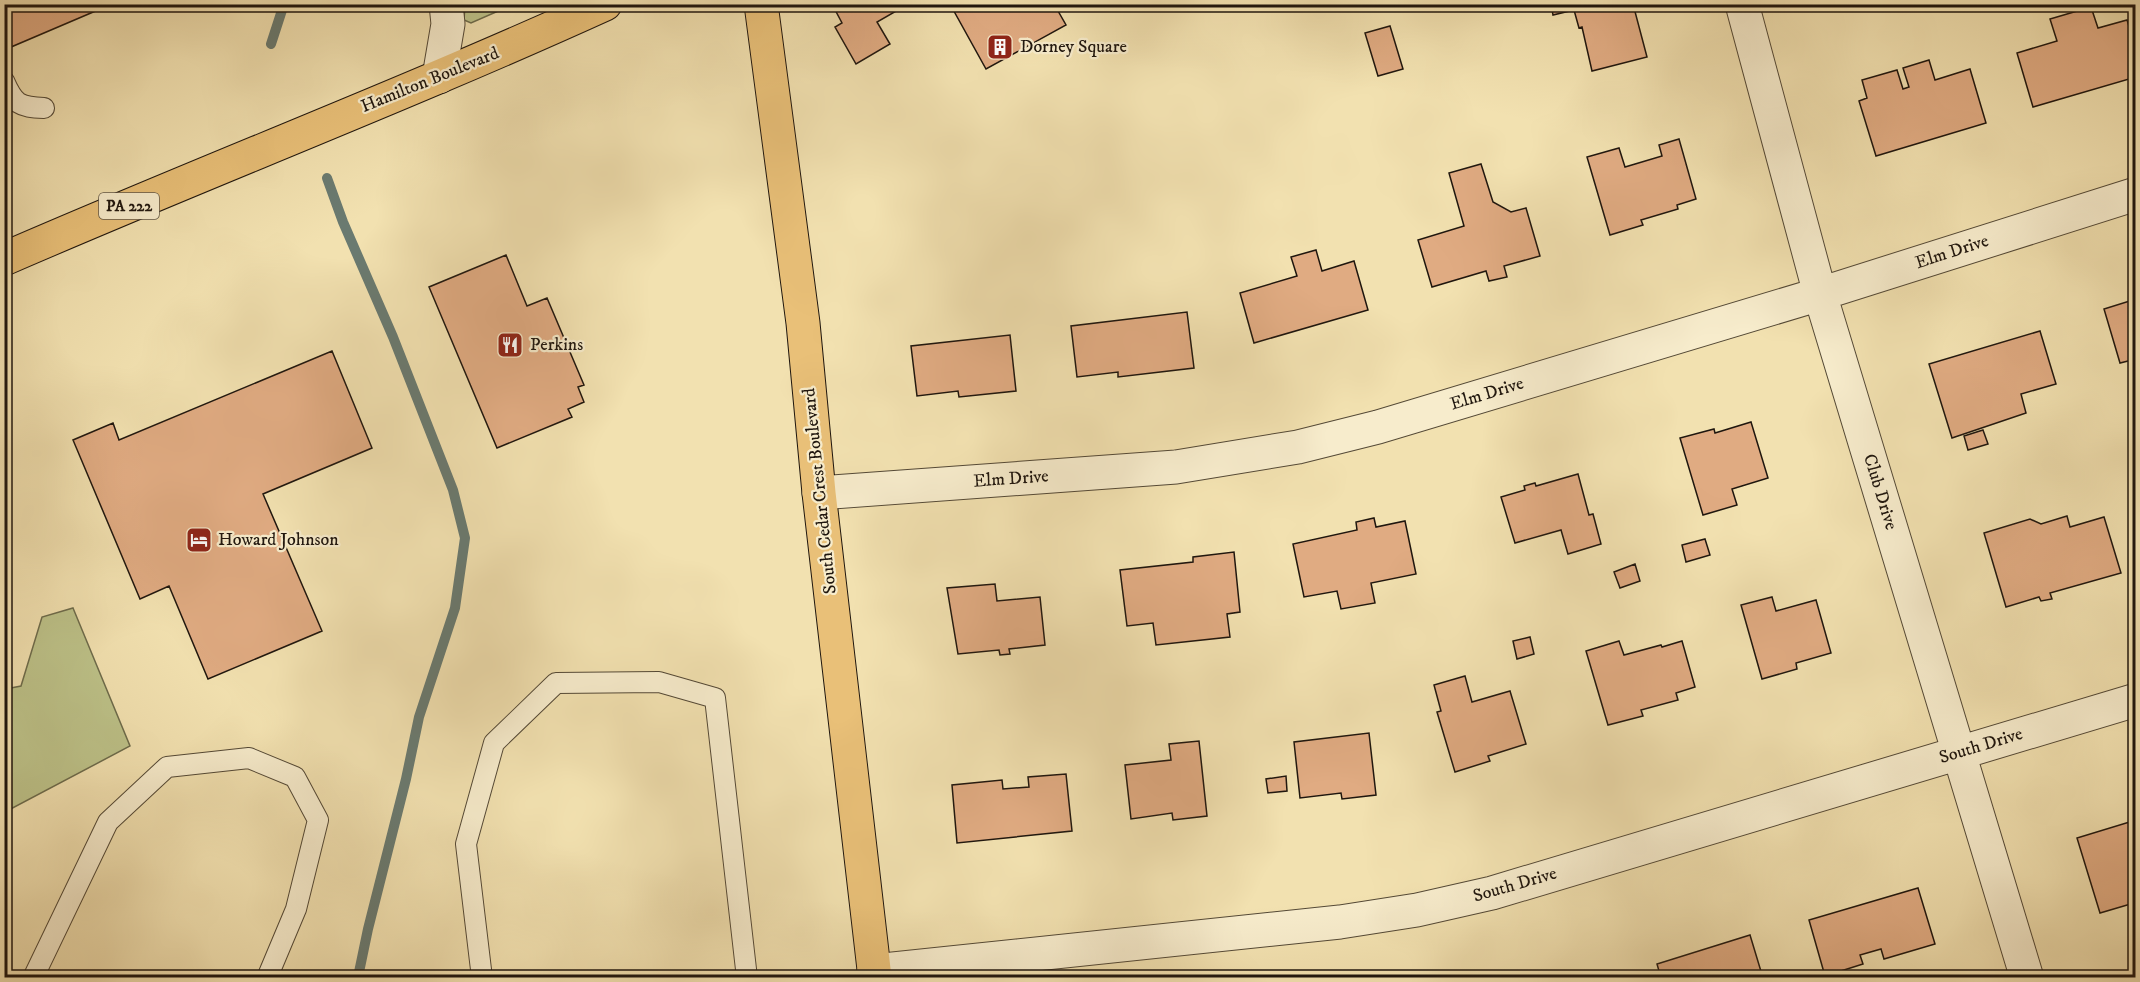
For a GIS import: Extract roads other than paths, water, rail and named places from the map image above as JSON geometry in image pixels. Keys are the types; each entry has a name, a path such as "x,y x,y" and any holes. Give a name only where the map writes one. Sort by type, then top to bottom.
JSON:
{"main road":[{"name":"Hamilton Boulevard","path":"4,259 439,77 605,4"},
{"name":"South Cedar Crest Boulevard","path":"761,4 803,323 869,975"}],"street":[{"path":"439,77 448,24 446,4"},
{"name":"Club Drive","path":"1742,4 1820,294 2027,978"},
{"name":"Elm Drive","path":"819,493 1176,467 1298,447 1378,427 1820,294 2136,194"},
{"name":"South Drive","path":"869,975 1340,922 1416,910 1492,893 2136,700"}],"lane":[{"path":"4,81 12,98 25,107 44,108"},
{"path":"482,978 466,844 494,743 556,683 659,682 715,698 747,978"},
{"path":"33,978 108,822 167,767 249,758 296,777 318,819 296,909 267,978"}],"waterway":[{"path":"271,44 284,4"},
{"path":"327,178 453,490 465,538 455,608 419,717 358,977"}],"place":[{"name":"Dorney Square","path":"1000,47"},
{"name":"Perkins","path":"510,345"},
{"name":"Howard Johnson","path":"199,540"}]}
